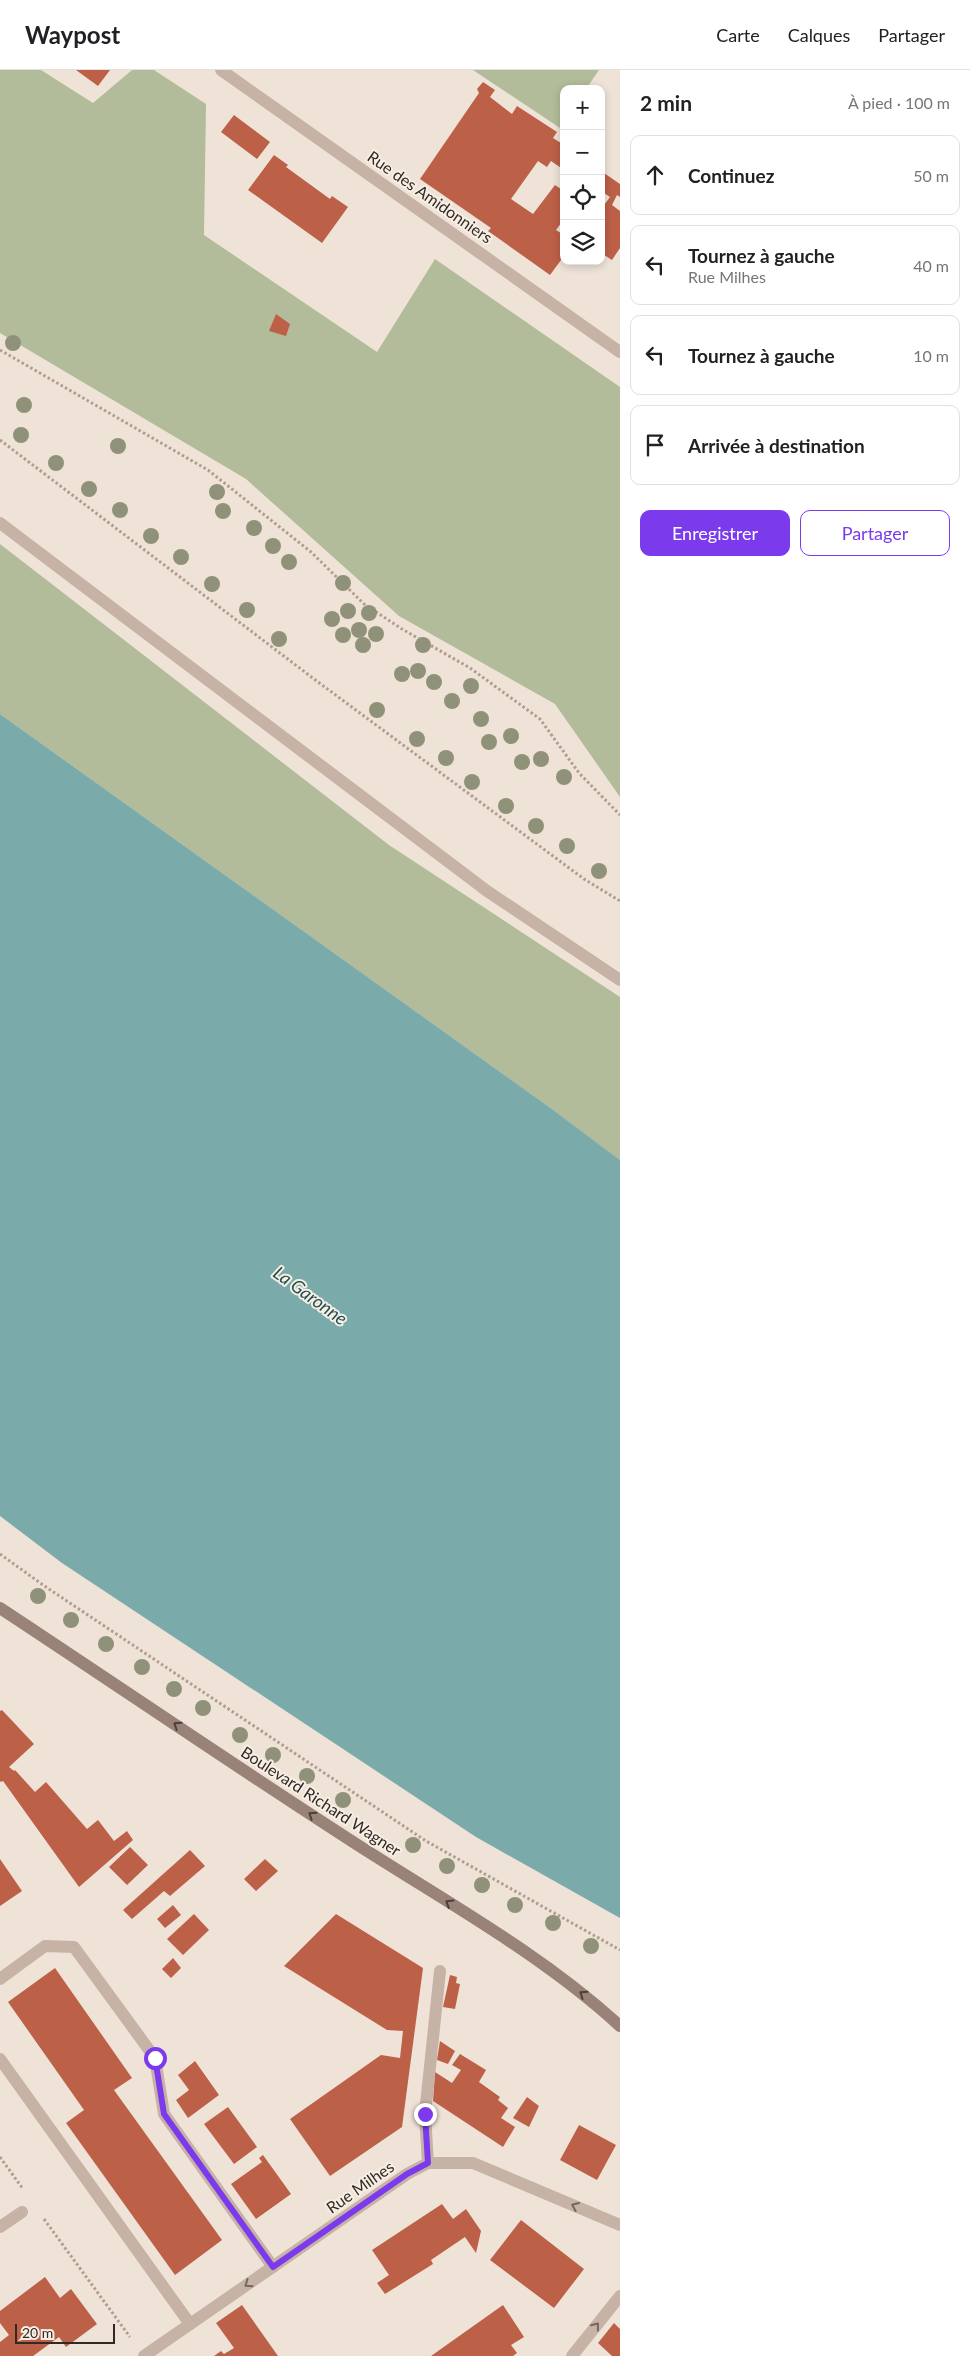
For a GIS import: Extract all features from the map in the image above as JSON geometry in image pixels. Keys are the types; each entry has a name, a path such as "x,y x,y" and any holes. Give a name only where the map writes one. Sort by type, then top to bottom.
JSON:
{"street":[{"name":"Rue des Amidonniers","path":"221,70 620,352"},
{"path":"0,523 487,891 620,980"},
{"name":"Boulevard Richard Wagner","path":"0,1608 350,1840 491,1929 593,2002 620,2026"},
{"path":"0,1979 45,1946 74,1947 155,2058 164,2114 273,2267"},
{"path":"428,2163 425,2114 440,1971"},
{"path":"0,2059 190,2324"},
{"name":"Rue Milhes","path":"144,2356 407,2174 428,2163 473,2163 620,2225"},
{"path":"0,2227 22,2212"},
{"path":"572,2356 620,2296"}],"path":[{"path":"0,350 208,470 236,490 312,552 364,604 402,629 470,668 540,719 579,773 620,815"},
{"path":"0,440 314,679 584,879 620,901"},
{"path":"0,1554 99,1623 426,1841 620,1950"},
{"path":"0,2157 27,2196"},
{"path":"39,2211 144,2356"}],"green space":[{"path":"0,70 41,70 93,103 132,70 154,70 206,104 204,235 377,352 435,259 620,387 620,797 555,704 399,616 246,479 0,333"},
{"path":"473,70 599,70 589,85 560,85 560,128"},
{"path":"0,544 389,845 620,997 620,1160 552,1109 0,714"}],"water":[{"name":"La Garonne","path":"0,714 552,1109 620,1160 620,1918 476,1837 62,1563 0,1516"}],"building":[{"path":"76,70 110,70 98,86"},
{"path":"483,82 495,90 490,97 512,114 517,106 557,132 553,138 560,142 560,167 551,161 547,167 538,161 511,199 533,214 555,185 560,188 560,224 556,230 560,232 560,261 550,275 488,231 491,228 420,179 479,93 477,89"},
{"path":"234,115 270,142 257,159 221,132"},
{"path":"274,155 288,165 286,167 330,199 332,196 348,207 322,243 248,190"},
{"path":"605,174 620,184 620,197 617,195 612,205 620,211 620,248 612,260 605,256 605,204 610,197 605,194"},
{"path":"276,314 290,324 286,336 269,331"},
{"path":"2,1710 34,1744 9,1767 15,1770 35,1792 46,1782 87,1829 98,1820 114,1841 127,1831 133,1840 79,1887 3,1781 0,1781 0,1711"},
{"path":"130,1847 148,1865 127,1885 109,1867"},
{"path":"190,1850 205,1866 170,1896 164,1891 132,1919 123,1910"},
{"path":"0,1859 22,1891 0,1906"},
{"path":"265,1859 278,1871 256,1891 244,1879"},
{"path":"173,1905 181,1915 165,1928 157,1919"},
{"path":"194,1914 209,1930 183,1955 167,1939"},
{"path":"336,1914 423,1968 402,2127 330,2176 290,2119 381,2055 400,2058 403,2031 387,2030 284,1966"},
{"path":"173,1958 181,1968 171,1978 162,1969"},
{"path":"55,1968 132,2078 114,2090 222,2240 175,2275 66,2123 84,2110 8,2002"},
{"path":"450,1975 457,1977 456,1983 460,1984 455,2009 443,2007"},
{"path":"440,2041 455,2051 448,2064 437,2060"},
{"path":"460,2054 486,2070 479,2082 500,2097 498,2100 508,2108 501,2118 515,2127 503,2147 433,2101 435,2072 452,2083 461,2070 452,2065"},
{"path":"195,2061 219,2095 188,2118 176,2100 189,2090 178,2075"},
{"path":"527,2097 539,2106 529,2127 513,2118"},
{"path":"228,2107 257,2147 234,2164 204,2124"},
{"path":"579,2125 616,2145 597,2180 560,2160"},
{"path":"263,2155 291,2194 256,2219 231,2184 262,2162 259,2158"},
{"path":"442,2204 453,2219 466,2209 481,2231 476,2253 465,2237 431,2260 433,2264 385,2294 377,2283 389,2275 372,2250"},
{"path":"521,2220 584,2269 554,2308 490,2260"},
{"path":"45,2277 60,2298 71,2289 97,2324 66,2347 59,2337 33,2356 0,2356 0,2342 9,2335 0,2323 0,2311"},
{"path":"242,2305 278,2356 214,2356 221,2351 224,2354 234,2348 216,2323"},
{"path":"503,2305 524,2337 511,2345 517,2353 513,2356 431,2356"},
{"path":"614,2323 620,2329 620,2356 612,2356 598,2343"}],"route":[{"path":"155,2058 164,2114 273,2267 407,2174 428,2163 425,2114"}]}
